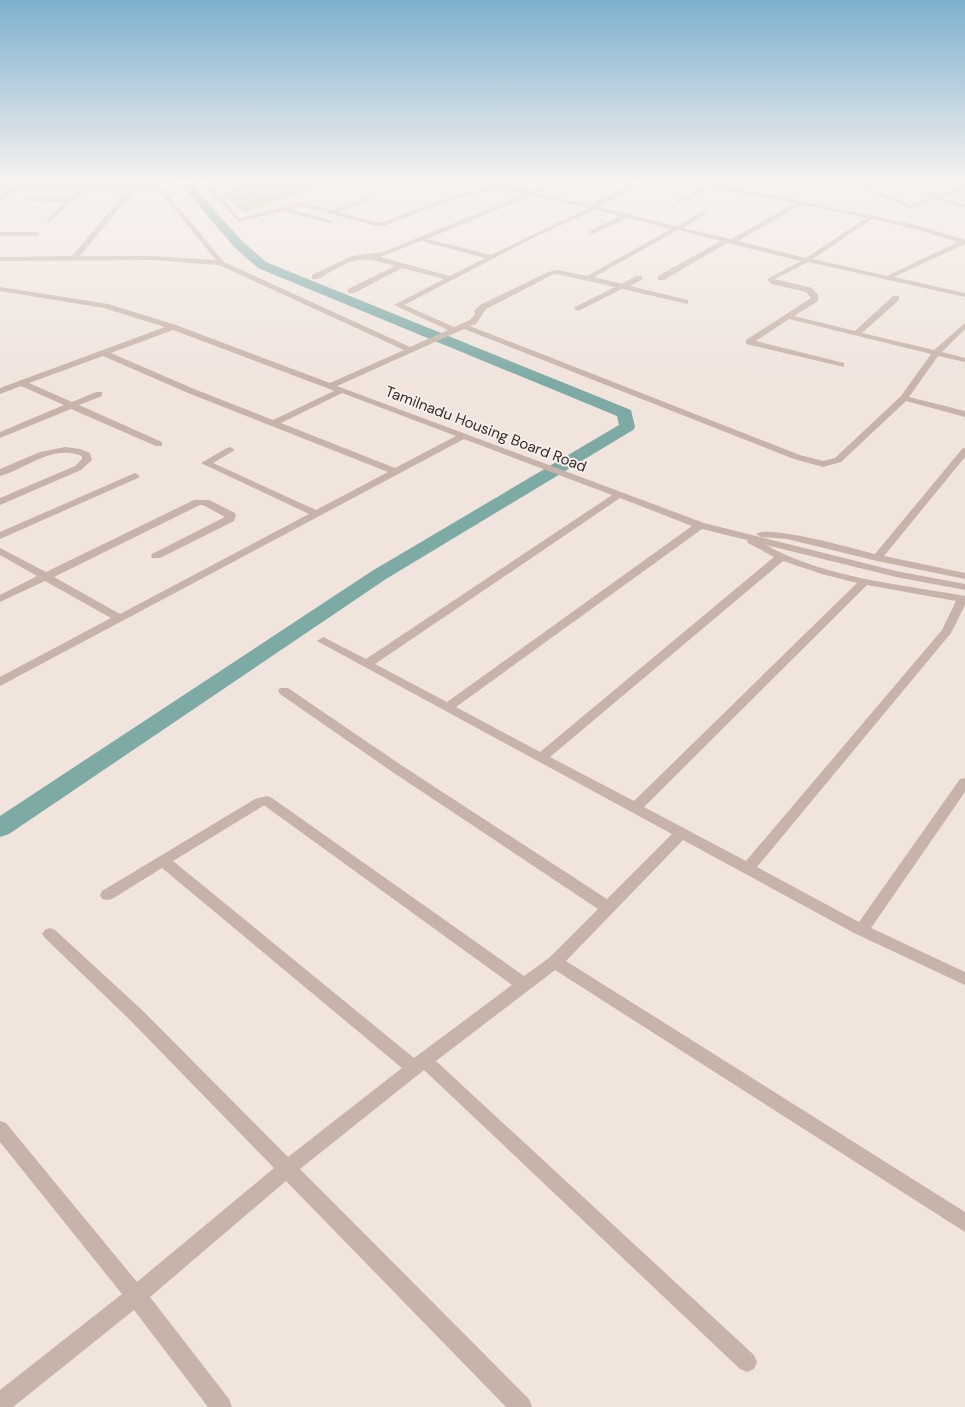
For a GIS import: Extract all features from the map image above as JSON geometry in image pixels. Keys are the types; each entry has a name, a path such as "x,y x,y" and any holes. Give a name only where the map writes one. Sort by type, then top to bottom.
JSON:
{"street":[{"path":"74,258 82,249"},
{"path":"212,249 221,263"},
{"path":"315,277 354,258 372,257 394,249"},
{"path":"458,249 490,257"},
{"path":"450,332 398,306 508,249"},
{"path":"588,278 641,249"},
{"path":"661,278 714,249"},
{"path":"763,249 965,295"},
{"path":"823,249 771,279 774,282 809,290 815,299 749,342 841,365"},
{"path":"887,278 950,249"},
{"path":"372,257 450,278"},
{"path":"0,259 173,259 221,263 411,350"},
{"path":"351,291 401,266"},
{"path":"330,386 464,326 477,318 478,311 483,307 550,273 556,272 588,278 686,302"},
{"path":"578,309 639,278"},
{"name":"Tamilnadu Housing Board Road","path":"0,289 105,306 173,328 700,525 896,574 964,595"},
{"path":"857,333 896,298"},
{"path":"788,317 965,360"},
{"path":"464,326 813,462 823,464 838,460 904,398 936,353 965,325"},
{"path":"0,391 102,352 173,328"},
{"path":"102,352 272,424 396,472"},
{"path":"21,383 159,444"},
{"path":"272,424 340,390"},
{"path":"0,435 99,394"},
{"path":"904,398 965,414"},
{"path":"0,682 463,436"},
{"path":"0,473 57,450 74,449 87,455 87,460 78,468 0,502"},
{"path":"230,450 206,463 317,514"},
{"path":"877,558 898,530 965,451"},
{"path":"0,536 134,476"},
{"path":"0,490 12,496"},
{"path":"368,664 619,495"},
{"path":"0,599 198,502 204,502 231,515 230,519 156,556"},
{"path":"448,707 700,525"},
{"path":"743,536 762,534 787,536 877,558 965,576"},
{"path":"743,536 764,550 780,557 865,581 964,595 946,631 747,870"},
{"path":"0,550 120,618"},
{"path":"542,757 780,557"},
{"path":"635,808 865,581"},
{"path":"323,641 682,832 747,870 861,930 965,980"},
{"path":"284,691 411,779 606,907"},
{"path":"861,930 965,782"},
{"path":"107,895 260,802 269,802 524,985"},
{"path":"0,1404 136,1296 288,1168 419,1064 555,962 606,907 682,832"},
{"path":"163,860 419,1064 747,1362"},
{"path":"50,934 136,1015 521,1407"},
{"path":"555,962 965,1223"},
{"path":"0,1128 136,1296 221,1407"}],"waterway":[{"path":"0,828 379,575 627,427 625,413 262,265 243,249"}]}
